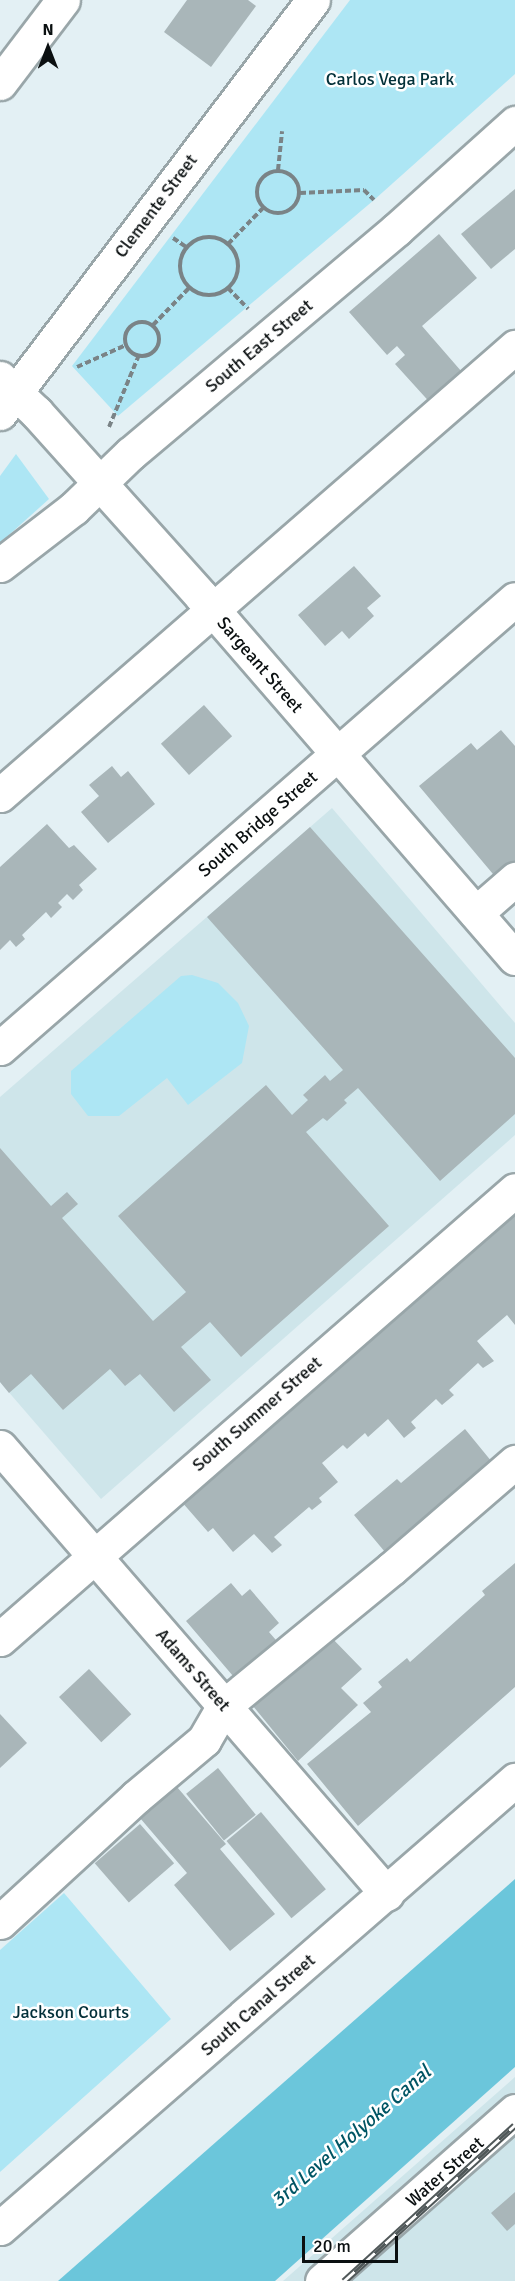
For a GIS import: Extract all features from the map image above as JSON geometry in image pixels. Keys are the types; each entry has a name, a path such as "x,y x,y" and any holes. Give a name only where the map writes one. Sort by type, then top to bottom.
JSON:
{"street":[{"path":"0,83 63,0"},
{"name":"Clemente Street","path":"5,394 313,0"},
{"name":"South East Street","path":"0,566 74,508 130,454 397,229 515,123"},
{"path":"0,795 515,347"},
{"name":"Sargeant Street","path":"5,394 36,412 213,610 515,958"},
{"name":"South Bridge Street","path":"0,1048 515,599"},
{"path":"476,913 515,879"},
{"name":"South Summer Street","path":"0,1640 94,1555 515,1191"},
{"name":"Adams Street","path":"0,1447 387,1894"},
{"path":"0,1922 136,1797 204,1740 224,1706 392,1569 515,1462"},
{"name":"South Canal Street","path":"0,2228 387,1894 515,1780"},
{"name":"Water Street","path":"322,2281 515,2110"}],"path":[{"path":"278,170 282,131"},
{"path":"278,170 291,174 299,186 300,193 295,206 284,213 277,214 263,208 257,195 260,181 278,170"},
{"path":"300,193 364,190 374,200"},
{"path":"228,244 263,208"},
{"path":"169,235 188,248"},
{"path":"210,237 228,244 238,260 238,269 228,288 206,295 190,287 181,270 181,260 188,248 200,239 210,237"},
{"path":"153,325 190,287"},
{"path":"228,288 248,309"},
{"path":"143,321 153,325 159,335 158,346 150,354 133,354 126,345 125,334 132,324 143,321"},
{"path":"67,372 126,345"},
{"path":"108,430 139,355"}],"shaded area":[{"path":"332,808 515,1023 515,1135 101,1499 0,1382 0,1097"},
{"path":"515,2077 515,2281 283,2281 315,2253"}],"green space":[{"name":"Carlos Vega Park","path":"350,0 515,0 515,74 374,200 118,416 72,366"},
{"path":"16,454 49,499 0,543 0,476"},
{"path":"192,975 218,983 238,1003 249,1026 242,1063 188,1105 167,1078 119,1116 88,1116 71,1094 71,1071 181,976"},
{"name":"Jackson Courts","path":"64,1893 171,2019 0,2172 0,1950"}],"water":[{"name":"3rd Level Holyoke Canal","path":"515,1879 515,2067 275,2281 58,2281"}],"building":[{"path":"187,0 248,0 256,6 211,67 164,32"},
{"path":"515,189 515,249 491,269 461,234"},
{"path":"439,234 477,278 422,326 468,379 434,407 395,364 405,355 397,346 387,355 349,312"},
{"path":"354,566 381,596 367,608 374,616 349,639 342,631 325,646 298,615"},
{"path":"204,705 232,736 189,775 161,744"},
{"path":"501,730 515,746 515,865 498,880 419,786 471,743 477,750"},
{"path":"112,766 121,777 128,771 155,804 108,843 81,812 99,796 89,785"},
{"path":"47,824 69,848 74,845 97,869 79,885 83,890 73,900 67,894 58,903 62,907 51,918 46,912 22,935 25,939 16,947 10,940 0,950 0,867"},
{"path":"310,827 515,1058 515,1114 440,1181 358,1088 344,1100 347,1103 327,1121 323,1118 306,1132 389,1226 241,1357 210,1322 181,1347 211,1380 174,1412 140,1374 125,1386 110,1369 63,1410 31,1374 9,1393 0,1382 0,1148 51,1206 67,1192 78,1204 62,1218 153,1321 186,1292 118,1216 266,1085 292,1115 308,1100 303,1095 325,1075 330,1081 343,1070 207,917"},
{"path":"515,1212 515,1325 507,1315 477,1341 494,1361 483,1368 478,1363 449,1390 454,1395 442,1405 436,1399 411,1422 416,1428 404,1438 388,1419 368,1437 365,1433 347,1449 343,1445 322,1463 338,1482 319,1498 322,1502 312,1510 309,1507 274,1537 282,1545 272,1553 254,1534 233,1552 213,1528 208,1532 181,1501"},
{"path":"465,1429 492,1462 390,1558 354,1515 397,1479 401,1483"},
{"path":"515,1563 515,1687 358,1826 307,1764 371,1712 363,1703 382,1687 378,1682 407,1658 410,1662 485,1595 482,1591"},
{"path":"231,1583 242,1596 250,1589 279,1623 269,1632 282,1647 239,1683 186,1621"},
{"path":"328,1634 362,1669 341,1688 358,1705 298,1761 248,1700"},
{"path":"89,1669 131,1714 101,1742 59,1697"},
{"path":"0,1714 27,1743 0,1768"},
{"path":"218,1768 256,1815 224,1840 186,1794"},
{"path":"177,1787 226,1844 220,1849 275,1914 230,1951 174,1885 187,1873 140,1818"},
{"path":"261,1812 326,1889 291,1918 227,1841"},
{"path":"140,1824 174,1863 129,1903 95,1863"},
{"path":"515,2192 515,2224 507,2231 491,2213"}],"railway":[{"path":"344,2281 515,2125"}]}
